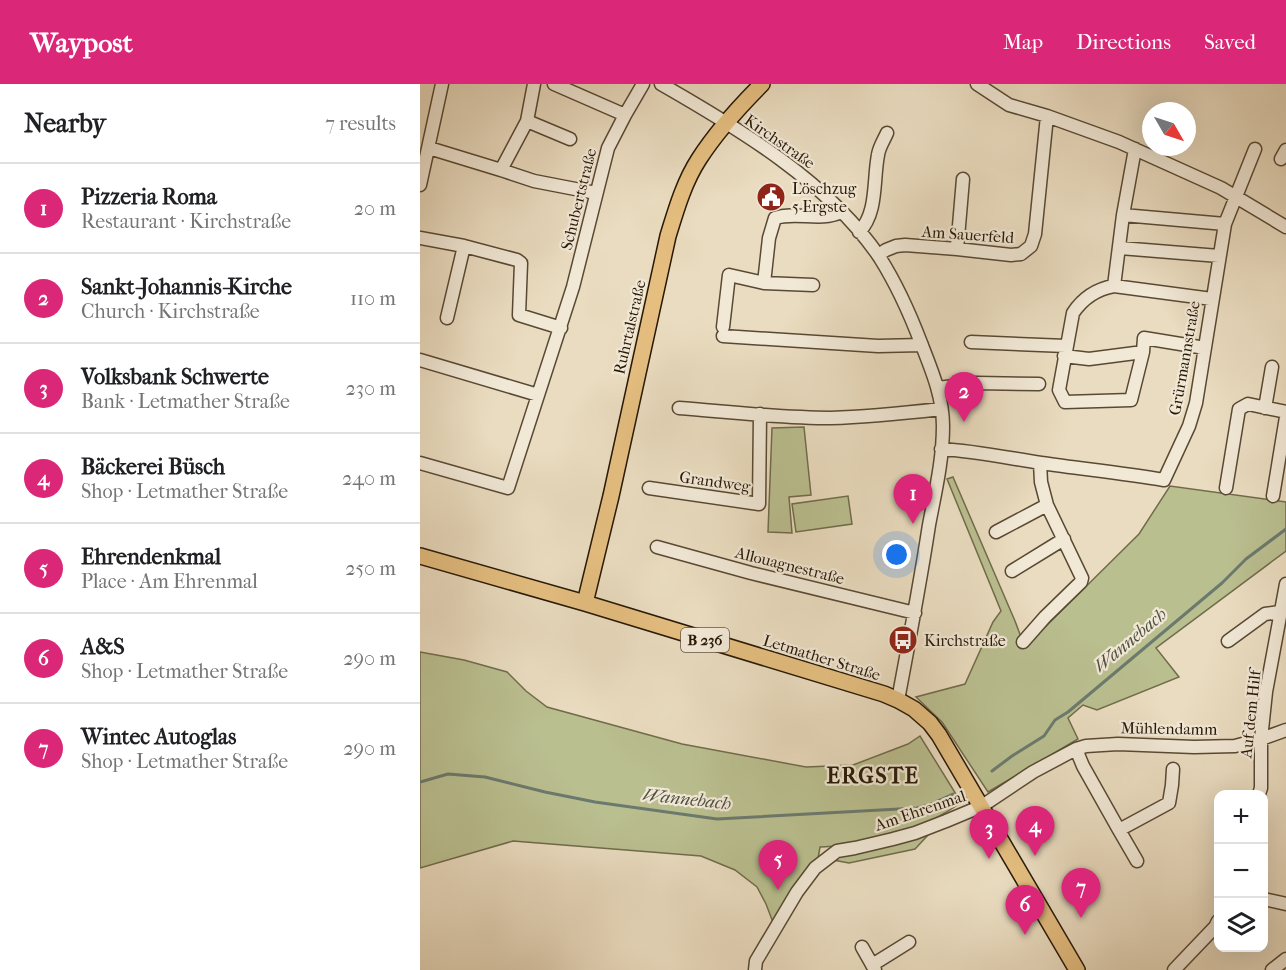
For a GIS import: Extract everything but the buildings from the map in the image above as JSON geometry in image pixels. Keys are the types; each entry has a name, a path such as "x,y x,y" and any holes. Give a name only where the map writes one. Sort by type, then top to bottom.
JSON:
{"main road":[{"name":"Ruhrtalstraße","path":"585,603 609,506 668,236 679,201 698,161 725,123 762,84"},
{"name":"Letmather Straße","path":"420,556 585,603 898,700 914,709 930,723 939,735 1077,970"}],"street":[{"path":"420,185 442,84"},
{"path":"501,170 527,121 534,84"},
{"path":"554,84 625,115"},
{"name":"Schubertstraße","path":"420,463 508,488 561,328 608,148 643,84"},
{"name":"Kirchstraße","path":"661,84 798,172 830,200 878,255 913,321 938,388 943,426 940,467 898,700"},
{"path":"977,84 1009,105 1047,116 1135,149 1221,188 1286,227"},
{"name":"Am Sauerfeld","path":"878,255 896,246 1011,255 1021,254 1031,246 1035,234 1047,116"},
{"path":"527,121 570,139"},
{"path":"859,232 868,220 872,208 878,152 887,133"},
{"path":"429,148 534,181 596,193"},
{"path":"1114,286 1123,215 1135,149"},
{"name":"Grürmannstraße","path":"941,448 1164,480 1189,426 1196,403 1225,224 1255,149"},
{"path":"957,249 963,179"},
{"path":"764,283 769,238 775,218 826,216 841,212"},
{"path":"1123,215 1225,224"},
{"path":"420,238 464,246 517,260 521,263 519,315 561,328"},
{"path":"447,318 464,246"},
{"path":"1120,248 1219,256"},
{"path":"813,285 764,283 729,274 723,331 878,346 922,345"},
{"path":"1205,348 1144,338 1131,400 1065,402 1059,390 1073,313 1080,303 1103,288 1114,286 1212,299"},
{"path":"970,342 1065,351 1089,359 1143,351"},
{"path":"420,360 538,394"},
{"path":"1265,408 1272,367"},
{"path":"938,388 977,383 1039,384"},
{"path":"1226,488 1239,409 1248,404 1286,412"},
{"path":"680,408 830,418 941,409"},
{"name":"Grandweg","path":"649,488 759,504 760,414"},
{"path":"1273,496 1286,417"},
{"path":"1023,642 1081,582 1082,578 1047,505 1041,482 1040,463"},
{"path":"996,532 1047,505"},
{"path":"1012,571 1064,539"},
{"name":"Allouagnestraße","path":"657,547 751,573 915,613"},
{"name":"Auf dem Hilf","path":"1260,790 1261,739 1266,692 1281,638 1280,612 1286,584"},
{"path":"1228,642 1265,614 1280,612"},
{"name":"Mühlendamm","path":"982,806 1033,772 1077,748 1104,744 1235,746 1286,730"},
{"path":"1077,748 1083,766 1137,861"},
{"path":"1119,830 1169,803 1173,769"},
{"name":"Am Ehrenmal","path":"755,970 756,961 797,892 815,868 837,850 855,848 915,833 982,806"},
{"path":"1268,900 1286,904"},
{"path":"1174,970 1214,928"},
{"path":"862,947 874,968 909,942"},
{"path":"1272,970 1286,958"}],"green space":[{"path":"804,427 811,495 789,497 792,533 768,532 772,428"},
{"path":"953,477 1024,645 1139,534 1170,486 1286,502 1286,551 1156,648 1179,677 1097,710 1083,705 1068,718 1078,739 988,792 942,722 916,697 965,684 993,622 1001,611 947,479"},
{"path":"848,496 852,524 796,532 792,504"},
{"path":"420,652 464,660 507,672 547,707 682,744 806,767 853,765 908,744 920,736 959,799 959,804 923,824 897,834 858,844 820,847 816,870 774,925 757,887 735,870 701,856 513,841 420,868"},
{"path":"929,834 915,849 849,863 833,860 840,855"}],"waterway":[{"name":"Wannebach","path":"992,771 1044,736 1055,720 1068,712 1222,583 1246,559 1286,529"},
{"name":"Wannebach","path":"420,782 448,774 485,777 595,802 717,819 917,808 953,794"}],"place":[{"name":"Löschzug 5 Ergste","path":"771,197"},
{"name":"Sankt-Johannis-Kirche","path":"964,422"},
{"name":"Pizzeria Roma","path":"913,524"},
{"name":"Kirchstraße","path":"903,640"},
{"name":"Bäckerei Büsch","path":"1035,856"},
{"name":"Volksbank Schwerte","path":"989,859"},
{"name":"Ehrendenkmal","path":"778,890"},
{"name":"Wintec Autoglas","path":"1081,918"},
{"name":"A&S","path":"1025,935"}],"district":[{"name":"ERGSTE","path":"873,775"}]}
